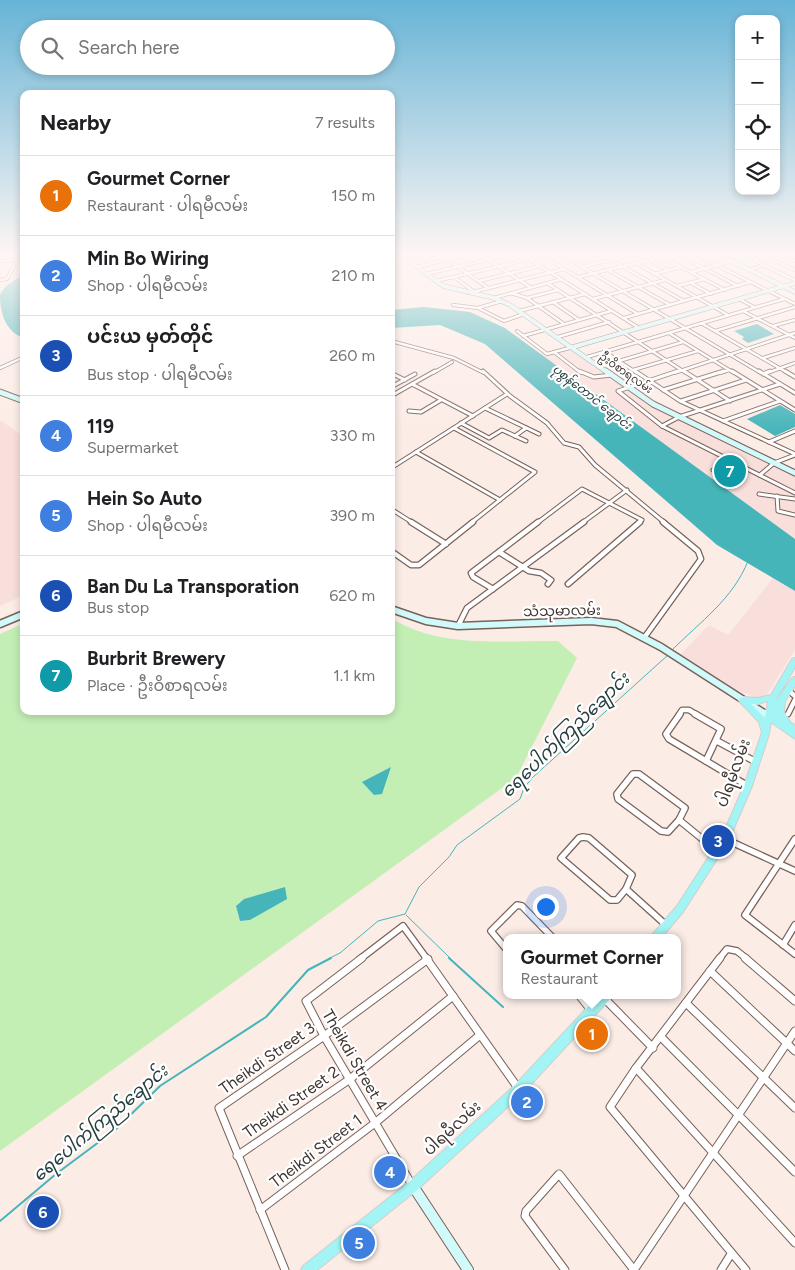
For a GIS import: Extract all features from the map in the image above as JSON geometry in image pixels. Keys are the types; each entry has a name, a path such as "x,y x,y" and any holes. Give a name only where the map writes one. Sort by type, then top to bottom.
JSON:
{"main road":[{"path":"573,347 689,313"},
{"name":"ဦးဝိစာရလမ်း","path":"524,314 653,404 795,473"},
{"path":"0,392 20,400"},
{"name":"သံသုမာလမ်း","path":"395,610 426,621 458,626 591,621 617,624 679,658 770,716 795,736"},
{"path":"0,624 20,616"},
{"path":"770,716 773,697 795,661"},
{"path":"770,716 795,680"},
{"path":"743,700 758,702 773,697"},
{"path":"743,700 762,720 765,734 770,730 786,727 780,713 781,701"},
{"name":"ပါရမီလမ်း","path":"658,934 680,909 725,839 748,786 770,716"},
{"name":"သံသုမာလမ်း","path":"786,727 795,729"},
{"name":"ပါရမီလမ်း","path":"307,1270 413,1186 519,1089 602,999"},
{"path":"413,1186 468,1270"}],"street":[{"path":"489,313 504,320 524,314"},
{"path":"548,313 564,324"},
{"path":"569,313 579,320"},
{"path":"594,313 730,400"},
{"path":"523,336 603,313"},
{"path":"615,313 639,328"},
{"path":"624,318 641,313"},
{"path":"660,313 795,393"},
{"path":"587,357 734,313"},
{"path":"748,313 795,338"},
{"path":"715,331 773,313"},
{"path":"773,326 795,320"},
{"path":"558,337 608,322"},
{"path":"702,323 795,377"},
{"path":"517,331 547,354 573,347"},
{"path":"669,333 795,410"},
{"path":"795,333 628,386 618,391 662,426 795,493"},
{"path":"395,342 440,353 472,365 489,375 506,394 556,429 564,443 579,447 588,454 595,465 690,542 698,551 701,559 644,638"},
{"path":"619,361 683,342"},
{"path":"763,358 795,348"},
{"path":"633,370 698,350"},
{"path":"554,352 587,377 597,378 612,375"},
{"path":"605,352 680,401 795,454"},
{"path":"0,368 20,359"},
{"path":"395,394 452,362"},
{"path":"763,374 795,363"},
{"path":"664,390 730,370"},
{"path":"395,374 405,380"},
{"path":"395,385 414,374"},
{"path":"680,401 746,380"},
{"path":"412,384 472,416"},
{"path":"662,426 679,417 781,384"},
{"path":"395,465 506,394"},
{"path":"409,411 421,412 442,400"},
{"path":"723,421 780,401"},
{"path":"485,408 539,434"},
{"path":"461,423 489,438 502,430 526,441"},
{"path":"395,554 415,566 446,544 535,472 454,428"},
{"path":"515,436 526,428"},
{"path":"770,442 795,431"},
{"path":"416,452 500,500"},
{"path":"760,475 774,463 795,454"},
{"path":"713,470 728,459"},
{"path":"493,589 473,577 471,573 582,489 642,520 568,584"},
{"path":"458,626 464,612 627,490"},
{"path":"758,494 795,500"},
{"path":"777,496 778,511 795,515"},
{"path":"395,512 446,544"},
{"path":"499,552 530,572 541,573 550,579 548,584"},
{"path":"788,690 795,698 788,714"},
{"path":"706,761 722,731 720,727 685,709 682,710 666,734 669,738 706,761 748,786"},
{"path":"717,741 756,762"},
{"path":"633,774 639,774 683,805 685,810 679,820 668,832 661,831 618,799 617,794 633,774"},
{"path":"679,820 718,851"},
{"path":"579,838 589,838 630,872 632,878 626,889 617,900 610,900 561,858 579,838"},
{"path":"725,839 778,865 795,871"},
{"path":"795,839 745,915 795,954"},
{"path":"626,889 666,925"},
{"path":"503,945 491,931 517,905 522,906 549,934"},
{"name":"Theikdi Street 4","path":"413,1186 324,1036 306,1001 403,926 428,959"},
{"path":"783,945 795,926"},
{"path":"746,1270 610,1107 636,1068 727,949 732,948 795,1002"},
{"path":"428,959 480,1036 519,1089"},
{"name":"Theikdi Street 3","path":"237,1156 218,1110 324,1036 428,959"},
{"path":"710,971 795,1051"},
{"name":"Theikdi Street 2","path":"237,1156 350,1079 453,996"},
{"path":"582,999 592,1011"},
{"path":"608,999 653,1048"},
{"path":"686,1003 795,1108"},
{"path":"565,1270 525,1216 526,1211 559,1174 634,1270 714,1154 795,1031"},
{"name":"Theikdi Street 1","path":"260,1210 375,1123 480,1036"},
{"path":"661,1037 795,1172"},
{"path":"636,1068 795,1243"},
{"path":"237,1156 285,1270"},
{"path":"721,1270 731,1254"}],"shaded area":[{"path":"567,347 661,412 795,476 795,539 540,355"},
{"path":"0,420 20,434 20,597 0,606"},
{"path":"773,578 795,591 795,650 765,697 759,699 737,690 681,654 709,625 728,635"}],"green space":[{"path":"395,620 430,635 451,639 472,641 558,641 577,658 516,778 0,1151 0,634 20,625 20,715 395,715","holes":["285,887 250,920 240,921 236,906 244,899"]}],"water":[{"path":"2,313 20,313 20,336 8,327"},
{"name":"ပုစွန်တောင် ချောင်း","path":"395,313 473,313 505,328 795,539 795,591 717,545 485,344 440,325 395,328"},
{"path":"757,324 774,334 748,343 742,339 744,337 734,331"},
{"path":"780,405 795,414 795,427 775,436 747,419"},
{"path":"391,767 382,794 374,795 362,782"},
{"path":"285,887 287,899 250,920 240,921 236,906 244,899"}],"waterway":[{"name":"ရေပေါက်ကြည်ချောင်း","path":"672,650 725,598 742,575 748,561"},
{"name":"ရေပေါက်ကြည်ချောင်း","path":"328,959 340,953 378,921 405,914 419,887 449,857 457,845 520,799 524,788 532,778 668,655"},
{"path":"406,915 451,959"},
{"name":"ရေပေါက်ကြည်ချောင်း","path":"0,1221 56,1174 115,1130 160,1086 266,1017 308,970 331,958"},
{"path":"449,958 503,1007"}],"place":[{"name":"Burbrit Brewery","path":"730,471"},
{"name":"ပင်းယ မှတ်တိုင်","path":"718,841"},
{"name":"Gourmet Corner","path":"592,1034"},
{"name":"Min Bo Wiring","path":"527,1102"},
{"name":"119","path":"390,1172"},
{"name":"Ban Du La Transporation","path":"43,1212"},
{"name":"Hein So Auto","path":"359,1243"}]}
